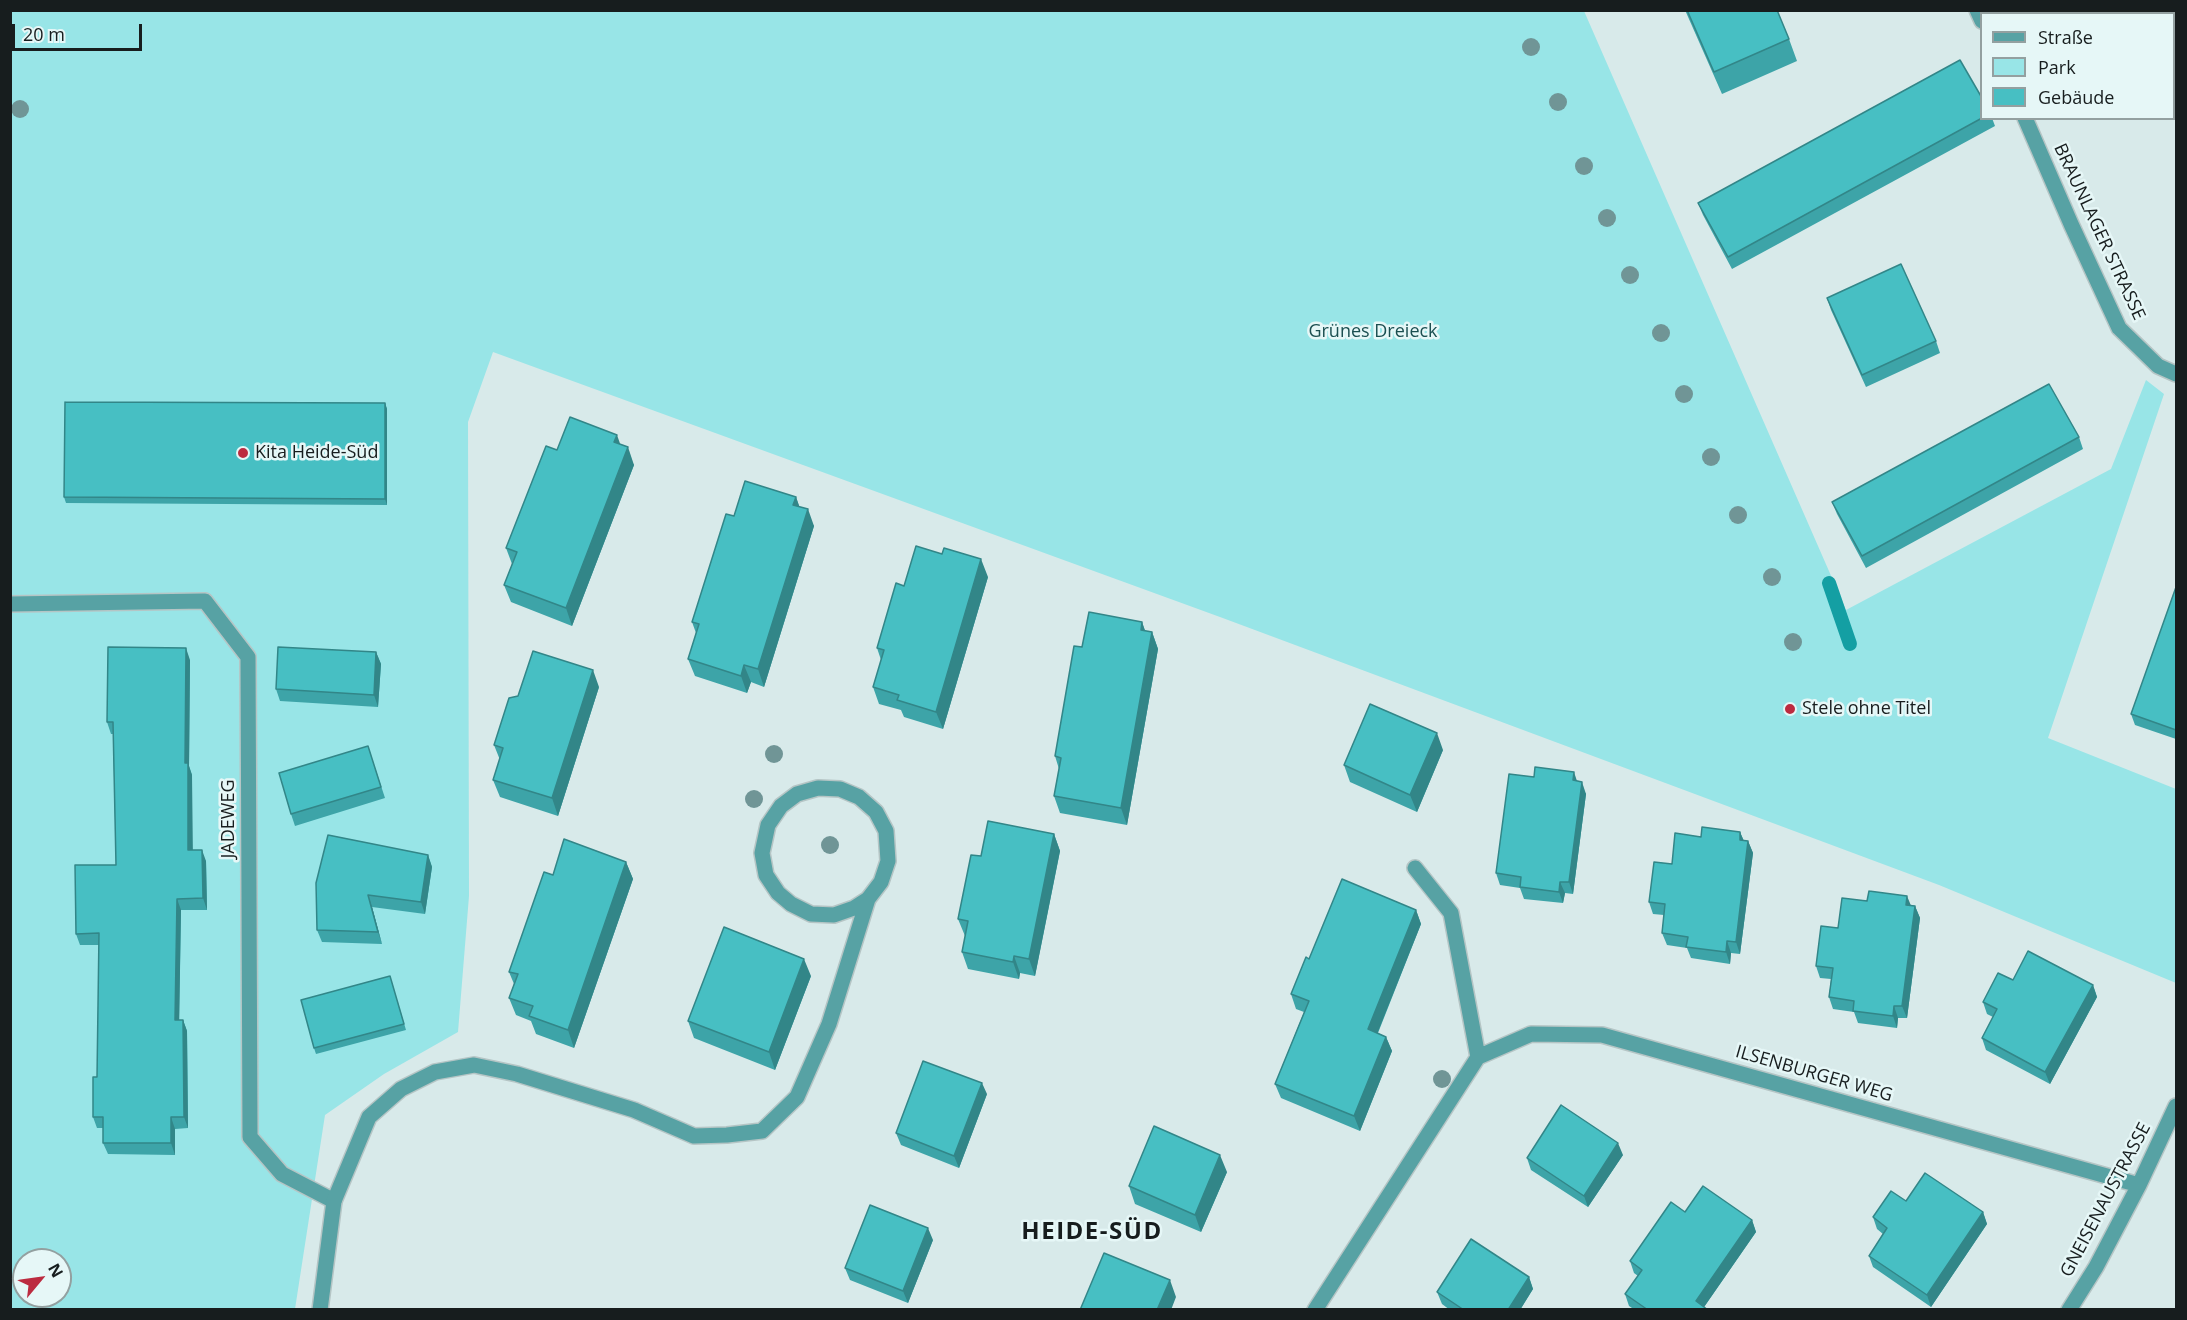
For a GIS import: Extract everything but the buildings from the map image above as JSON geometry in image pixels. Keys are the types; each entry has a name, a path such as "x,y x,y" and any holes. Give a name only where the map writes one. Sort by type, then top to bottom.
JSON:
{"street":[{"name":"BRAUNLAGER STRASSE","path":"2026,120 2119,328 2158,366 2176,374"},
{"name":"JADEWEG","path":"10,604 205,601 248,657 250,1137 282,1174 334,1202"},
{"path":"320,1310 334,1202 369,1117 401,1089 435,1072 474,1065 517,1074 634,1110 694,1136 762,1131 797,1097 829,1024 868,899 881,882 888,861 886,831 876,812 860,797 840,789 818,788 797,794 781,806 768,825 762,853 766,875 778,893 791,904 811,914 834,915 854,908 868,899"},
{"path":"1315,1310 1478,1057 1450,914 1415,868"},
{"name":"ILSENBURGER WEG","path":"1478,1057 1531,1034 1602,1035 2139,1185"},
{"name":"GNEISENAUSTRASSE","path":"2068,1310 2096,1268 2139,1185 2176,1106"}],"green space":[{"name":"Grünes Dreieck","path":"10,11 1584,11 1846,610 2111,469 2146,380 2164,394 2048,738 2176,789 2176,983 1939,885 1220,617 493,352 468,422 469,896 458,1032 384,1074 325,1115 295,1309 11,1309"}],"waterway":[{"path":"1829,583 1850,644"}],"place":[{"name":"Kita Heide-Süd","path":"243,453"},
{"name":"Stele ohne Titel","path":"1790,709"}],"district":[{"name":"HEIDE-SÜD","path":"1092,1232"}]}
